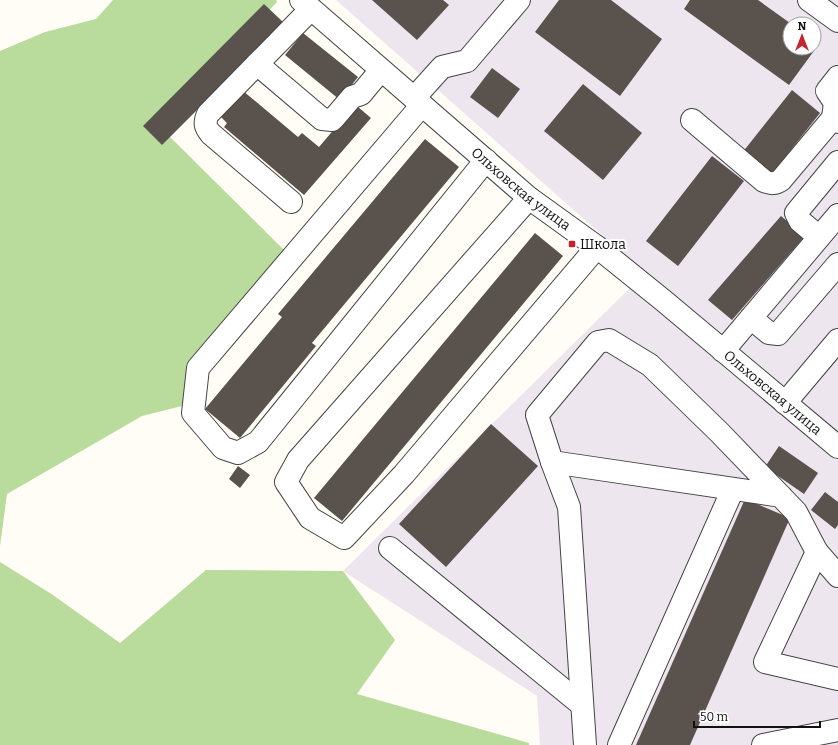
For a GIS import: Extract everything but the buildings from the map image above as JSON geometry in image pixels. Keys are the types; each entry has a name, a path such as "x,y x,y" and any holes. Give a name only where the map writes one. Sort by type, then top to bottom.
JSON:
{"street":[{"path":"486,160 258,442 238,453 223,448 193,413 198,368 418,102 442,67 467,61 519,0"},
{"path":"809,0 838,21"},
{"path":"291,202 206,128 205,121 208,114 257,64 306,4"},
{"name":"Ольховская улица","path":"306,4 530,198 597,247 838,447"},
{"path":"257,64 322,119 326,120 335,117 352,97 361,94 381,70"},
{"path":"692,120 770,184 776,184 836,120 835,103 827,91 838,77"},
{"path":"819,237 800,221 796,213 838,162"},
{"path":"530,198 298,460 286,482 310,518 344,538 404,474 597,247"},
{"path":"723,351 838,215"},
{"path":"751,318 769,333 778,334 838,264"},
{"path":"585,745 570,507 552,462 537,415 598,342 609,340 650,365 719,432 796,512 817,552 838,576"},
{"path":"785,403 838,340"},
{"path":"552,462 781,496"},
{"path":"619,745 733,489"},
{"path":"390,548 582,705"},
{"path":"817,552 765,662 838,679"},
{"path":"763,745 838,730"}],"shaded area":[{"path":"336,0 838,0 838,745 540,745 537,696 343,571 645,273"}],"green space":[{"path":"113,0 276,0 277,2 158,125 288,254 182,406 142,416 7,494 0,546 0,51 45,32 96,19"},
{"path":"0,562 53,595 120,643 206,570 343,571 395,640 357,694 529,743 529,745 0,745"}],"place":[{"name":"Школа","path":"572,244"}]}
